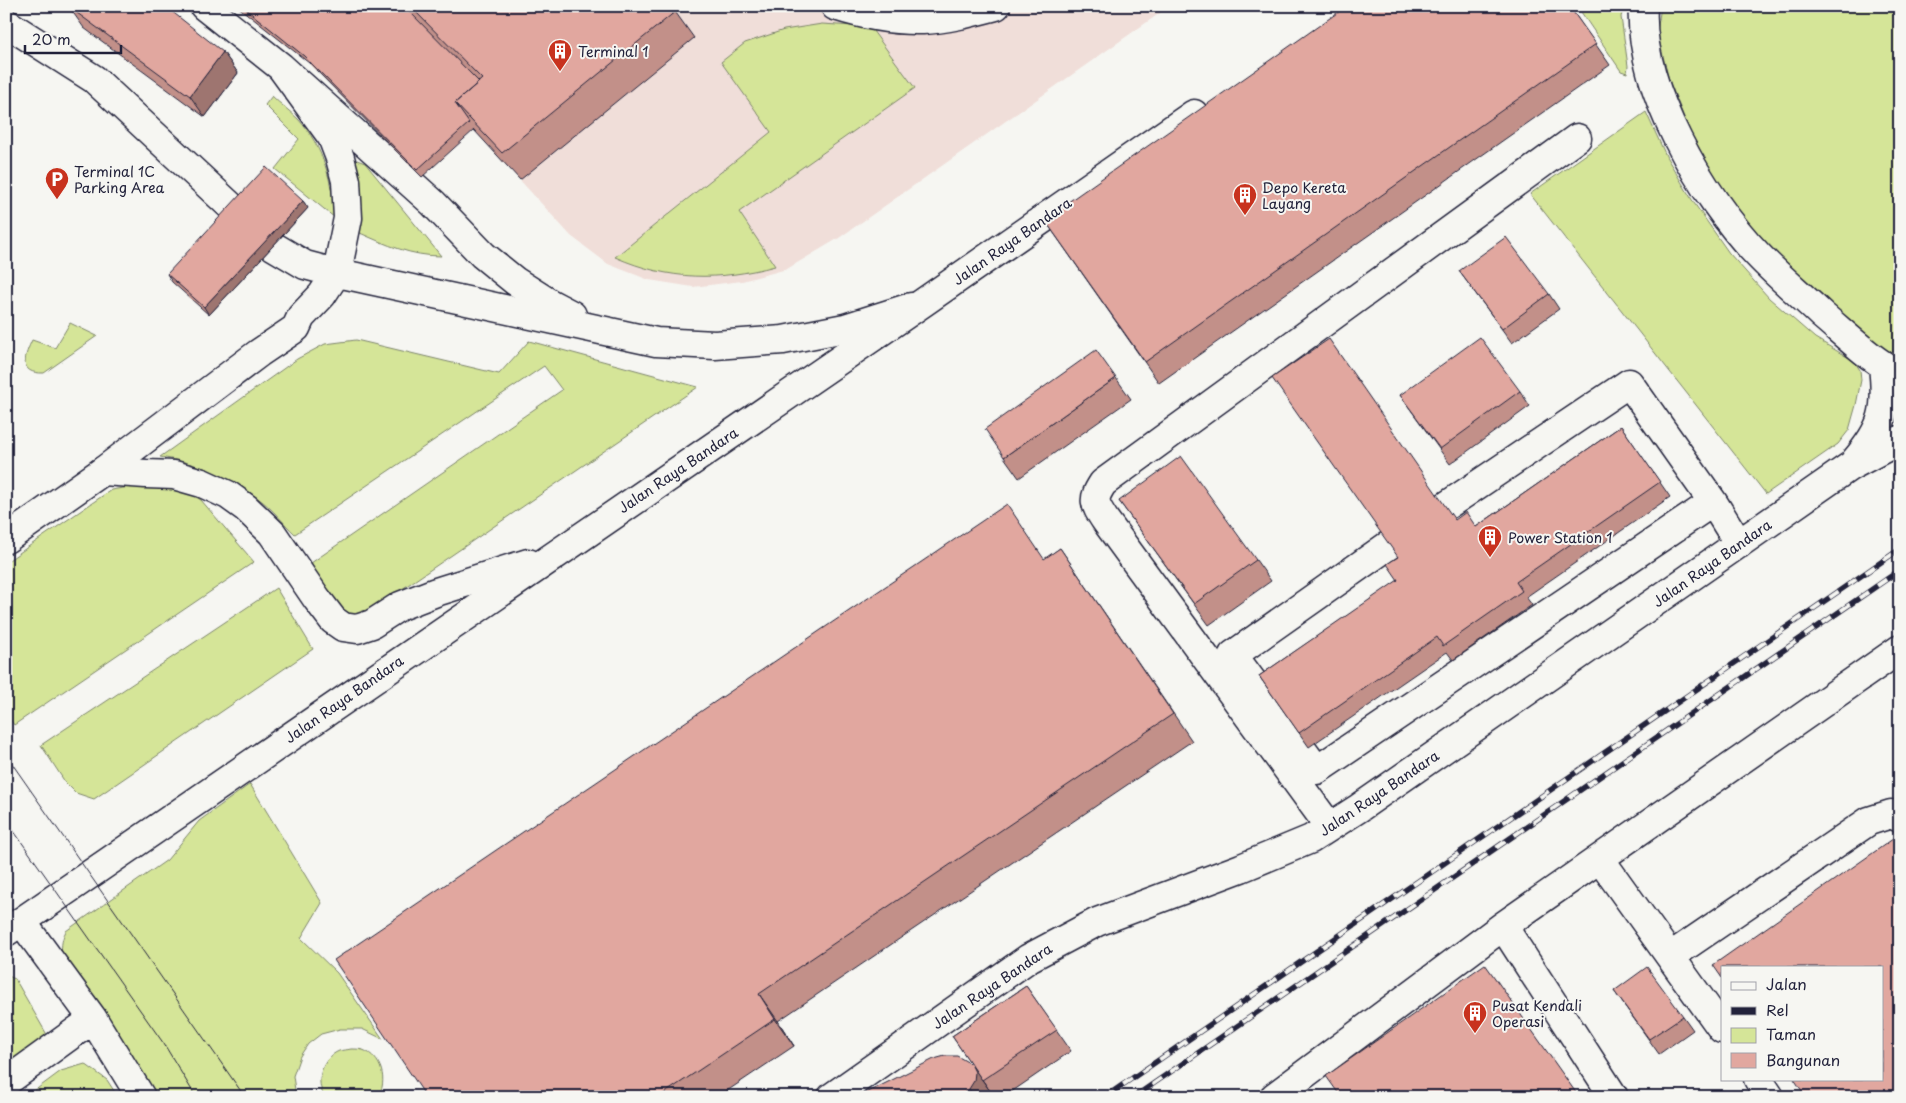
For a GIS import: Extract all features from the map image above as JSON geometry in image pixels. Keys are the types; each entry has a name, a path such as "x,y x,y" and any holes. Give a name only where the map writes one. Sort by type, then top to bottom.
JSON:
{"street":[{"path":"204,6 281,67 433,203 483,255 515,281 551,304 608,332"},
{"path":"835,6 885,18 924,20 964,14 996,6"},
{"path":"1643,6 1642,22 1645,47 1652,75 1667,114 1708,194 1758,255 1841,331 1891,370 1882,420 1872,442 1849,468"},
{"path":"6,23 94,80 237,212"},
{"path":"6,539 103,471 251,359 296,328 301,317 322,295 337,272 348,218 346,182 340,158 332,137 281,67"},
{"name":"Jalan Raya Bandara","path":"14,927 1212,102"},
{"path":"1330,826 1105,520 1096,505 1095,495 1103,483 1577,138"},
{"path":"273,246 306,264 337,272 656,342 714,346 783,340 845,328 921,304"},
{"path":"1446,506 1629,383 1713,502 1739,544"},
{"name":"Jalan Raya Bandara","path":"832,1097 1029,958 1097,922 1311,839 1359,808 1849,468 1900,440"},
{"path":"103,471 174,475 202,483 228,496 246,508 272,533 316,599 334,620 343,627 357,629 372,624 400,606 436,592 553,555"},
{"path":"1389,545 1233,655 1316,770 1713,502"},
{"path":"1291,1091 1504,926 1900,649"},
{"path":"1670,956 1869,821 1891,814 1900,818"},
{"path":"1600,859 1721,1028"},
{"path":"1504,926 1614,1097"},
{"path":"14,927 92,1019 141,1097"},
{"path":"6,1082 92,1019"},
{"path":"1759,1080 1770,1097"}],"shaded area":[{"path":"402,6 1170,6 839,238 787,269 742,281 693,287 649,280 608,264 571,236 474,130"}],"green space":[{"path":"1577,6 1624,6 1621,17 1628,66 1627,73 1621,71"},
{"path":"1661,6 1900,6 1900,359 1878,348 1815,294 1752,230 1719,184 1689,130 1669,80 1657,32"},
{"path":"822,24 870,27 915,88 739,212 775,266 734,274 694,276 655,271 615,257 771,132 721,62 745,43 784,30"},
{"path":"272,96 298,119 314,141 329,178 335,218 275,169 299,139 265,105"},
{"path":"1646,112 1667,158 1694,203 1729,253 1769,298 1815,338 1854,361 1860,370 1861,380 1849,430 1838,444 1766,494 1530,194"},
{"path":"357,160 365,163 441,256 409,252 360,233 355,162"},
{"path":"70,323 97,336 44,373 35,372 26,367 27,352 32,340 55,348"},
{"path":"356,340 499,374 529,341 698,387 367,613 355,618 339,612 311,563 562,390 544,366 295,534 264,503 236,484 199,467 160,457 297,359 325,344"},
{"path":"147,484 182,488 201,500 254,562 14,725 6,714 6,562 111,490"},
{"path":"276,588 313,649 94,799 76,793 65,782 41,745"},
{"path":"250,784 322,903 301,938 337,973 383,1039 362,1029 340,1029 321,1034 308,1044 300,1056 293,1076 296,1097 155,1097 62,960 63,938 66,931 167,860 199,821"},
{"path":"6,975 15,979 46,1033 47,1038 6,1067"},
{"path":"351,1049 370,1053 379,1064 383,1084 378,1097 325,1097 320,1084 324,1065 333,1054"},
{"path":"85,1064 107,1080 118,1097 26,1097 61,1071"}],"building":[{"path":"69,6 165,6 223,52 190,96"},
{"path":"242,6 404,6 479,82 455,103 469,123 417,170 304,56"},
{"name":"Terminal 1","path":"410,6 671,6 676,11 502,153 455,103 482,79"},
{"name":"Depo Kereta Layang","path":"1347,6 1569,6 1596,44 1145,362 1044,219"},
{"path":"266,167 303,201 204,307 167,274"},
{"path":"1506,237 1549,294 1502,329 1459,271"},
{"path":"1480,337 1520,391 1440,449 1400,395"},
{"name":"Power Station 1","path":"1329,339 1455,520 1466,512 1476,527 1621,426 1660,482 1516,582 1522,591 1443,646 1437,637 1299,733 1259,676 1398,580 1387,564 1398,557 1272,378"},
{"path":"1096,350 1116,378 1004,457 985,429"},
{"path":"1181,456 1256,560 1194,604 1119,501"},
{"path":"1007,504 1044,559 1060,548 1173,714 759,994 775,1019 659,1097 416,1097 423,1092 334,960"},
{"path":"1900,834 1900,1097 1806,1097 1795,1080 1884,1080 1884,966 1721,966 1721,977 1713,965"},
{"name":"Pusat Kendali Operasi","path":"1485,964 1579,1097 1341,1097 1326,1076"},
{"path":"1647,967 1683,1016 1649,1039 1614,991"},
{"path":"1026,986 1057,1030 982,1080 952,1036"},
{"path":"945,1056 957,1056 971,1064 975,1072 974,1081 969,1089 960,1097 856,1097 934,1059"}],"tram line":[{"path":"6,755 245,1097"},
{"path":"6,820 164,1044 196,1097"}],"railway":[{"path":"1105,1097 1900,549"},
{"path":"1134,1097 1900,570"}],"place":[{"name":"Terminal 1","path":"560,72"},
{"name":"Terminal 1C Parking Area","path":"57,200"},
{"name":"Depo Kereta Layang","path":"1245,216"},
{"name":"Power Station 1","path":"1490,558"},
{"name":"Pusat Kendali Operasi","path":"1475,1034"}]}
